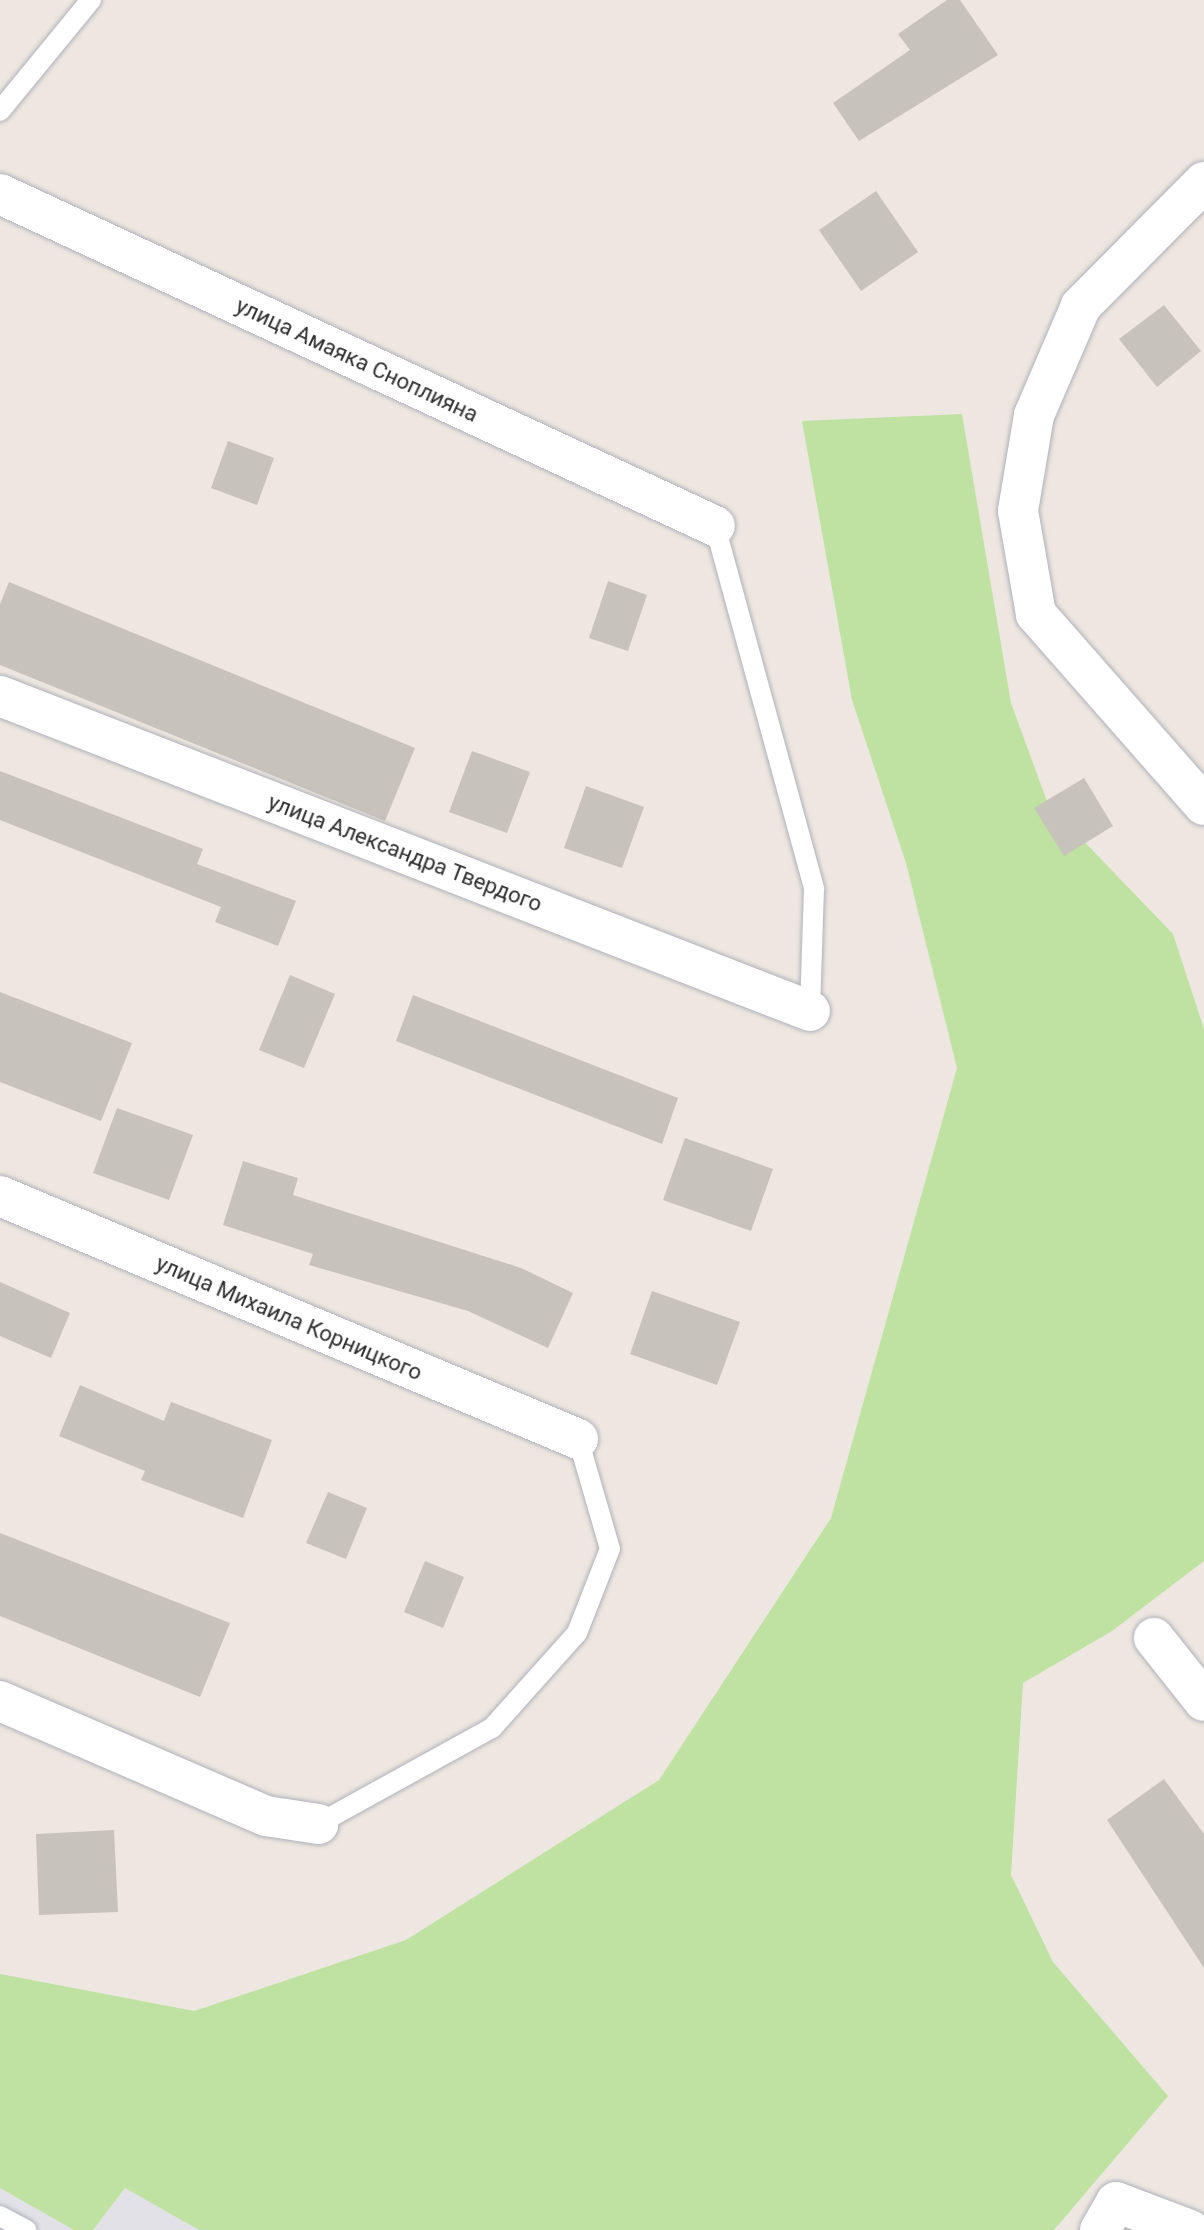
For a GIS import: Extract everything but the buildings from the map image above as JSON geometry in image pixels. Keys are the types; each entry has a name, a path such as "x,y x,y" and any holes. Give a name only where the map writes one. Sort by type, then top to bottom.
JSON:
{"street":[{"path":"1204,182 1081,306 1034,415 1018,511 1036,614 1204,805"},
{"name":"улица Амаяка Сноплияна","path":"0,194 715,526"},
{"name":"улица Александра Твердого","path":"0,696 810,1011"},
{"name":"улица Михаила Корницкого","path":"0,1196 578,1439"},
{"path":"1154,1638 1204,1701"},
{"path":"0,1701 266,1816 318,1824"},
{"path":"1100,2230 1116,2202 1190,2230"}],"lane":[{"path":"0,111 91,0"},
{"path":"715,526 814,889 810,1011"},
{"path":"318,1824 492,1728 577,1633 610,1549 578,1439"},
{"path":"0,2216 26,2230"}],"shaded area":[{"path":"0,2188 74,2230 0,2230"},
{"path":"125,2188 199,2230 93,2230"}],"green space":[{"path":"962,414 1011,703 1048,804 1173,934 1204,1029 1204,1561 1112,1631 1023,1683 1011,1875 1053,1962 1168,2096 1054,2230 199,2230 125,2188 93,2230 74,2230 0,2188 0,1974 194,2011 406,1940 659,1780 831,1518 957,1068 906,863 852,700 802,421"}]}
